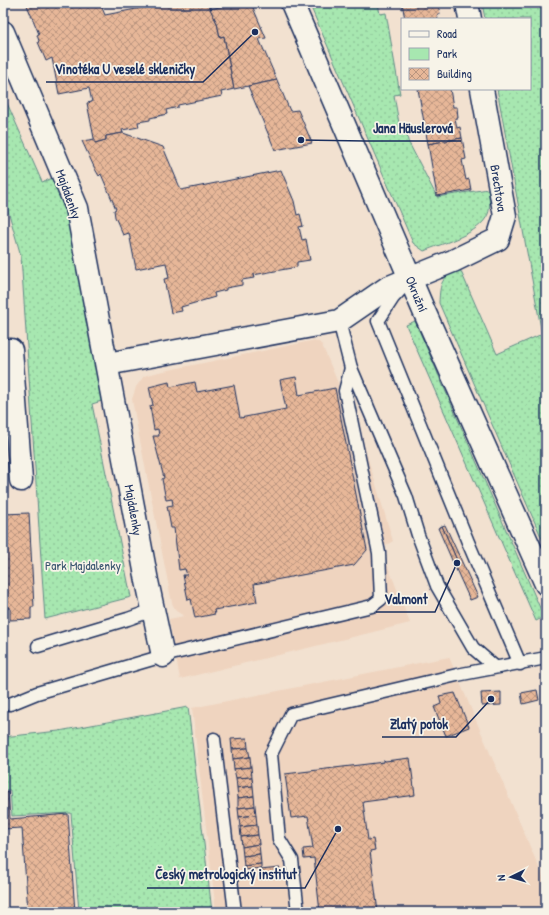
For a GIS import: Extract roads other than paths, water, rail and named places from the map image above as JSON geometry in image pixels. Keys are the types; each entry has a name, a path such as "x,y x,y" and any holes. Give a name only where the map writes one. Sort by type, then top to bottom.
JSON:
{"street":[{"name":"Okružní","path":"292,3 410,279 546,584"},
{"path":"467,3 470,18"},
{"name":"Majdalenky","path":"3,32 77,208 163,656"},
{"name":"Brechtova","path":"410,279 498,239 505,216 482,90"},
{"path":"107,364 339,321 387,288 410,279"},
{"path":"3,350 11,350 21,480"}],"lane":[{"path":"410,279 393,298 378,321 520,664"},
{"path":"339,321 351,368 406,496 418,535 437,586 473,648 495,667"},
{"path":"10,704 37,693 163,656 372,606 380,599 381,586 379,553 345,390 351,368"},
{"path":"38,646 153,610"},
{"path":"298,912 292,860 279,839 271,754 291,714 495,667 520,664 546,658"},
{"path":"214,739 235,912"}],"place":[{"name":"Vinotéka U veselé skleničky","path":"255,32"},
{"name":"Jana Häuslerová","path":"301,140"},
{"name":"Valmont","path":"457,563"},
{"name":"Zlatý potok","path":"491,699"},
{"name":"Český metrologický institut","path":"338,829"}],"park label":[{"name":"Park Majdalenky","path":"83,565"}]}
